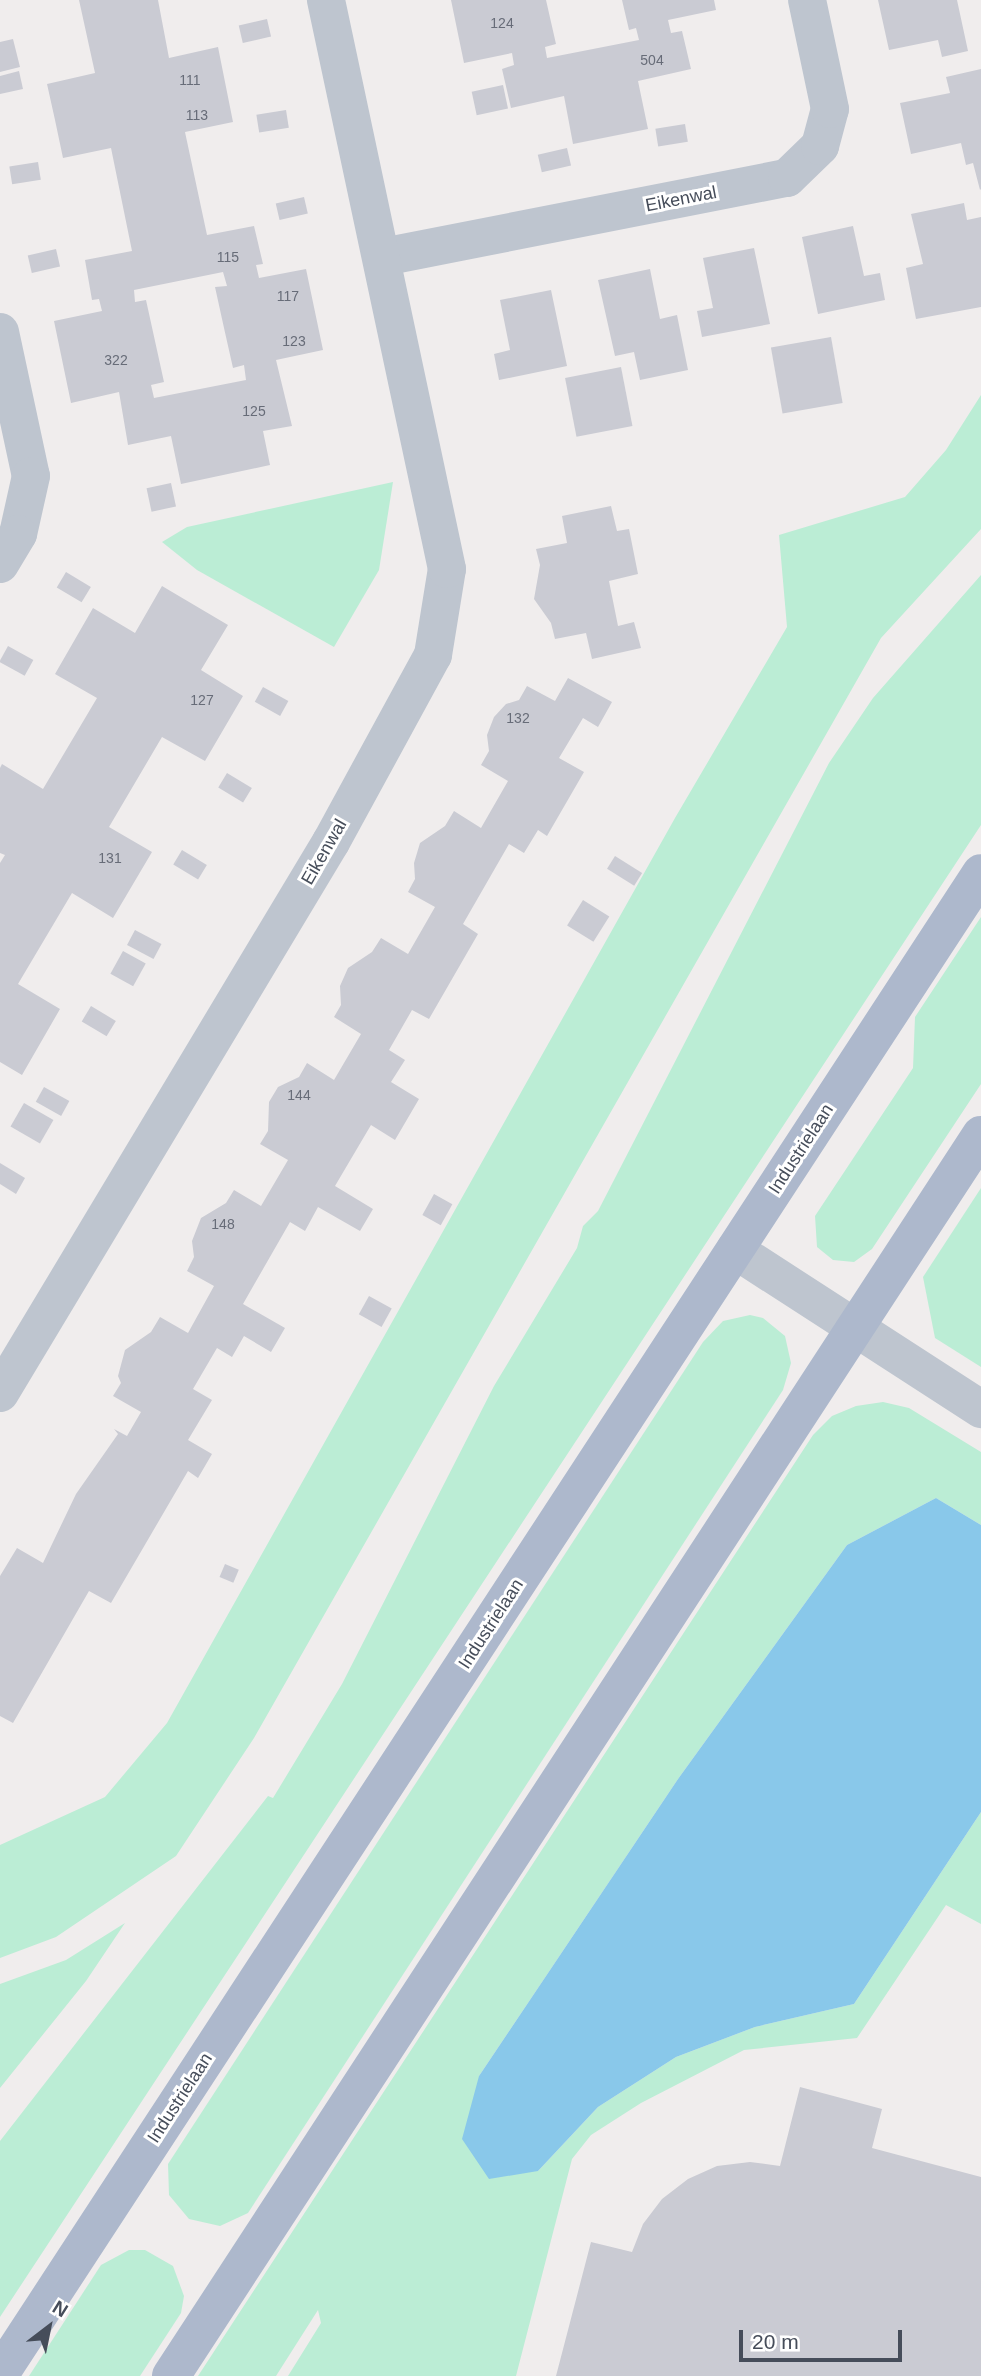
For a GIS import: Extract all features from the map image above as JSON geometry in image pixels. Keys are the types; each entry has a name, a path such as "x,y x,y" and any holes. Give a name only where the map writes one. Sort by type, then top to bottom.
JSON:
{"main road":[{"name":"Industrielaan","path":"0,2374 981,873"},
{"path":"171,2376 981,1135"}],"street":[{"name":"Eikenwal","path":"0,1393 331,842 433,655 447,569 383,257 326,0"},
{"name":"Eikenwal","path":"383,257 787,178 820,146 830,109 807,0"},
{"path":"0,332 31,476 18,534 0,564"},
{"path":"735,1250 981,1409"}],"green space":[{"path":"981,395 981,529 881,638 254,1738 176,1856 56,1937 0,1958 0,1845 105,1797 167,1723 675,818 787,627 779,535 905,497 946,450"},
{"path":"393,482 379,570 334,647 197,570 162,542 187,527"},
{"path":"981,575 981,825 0,2317 0,2141 268,1796 273,1798 342,1684 494,1386 577,1248 583,1226 598,1211 829,763 873,698"},
{"path":"981,917 981,1084 872,1249 854,1262 833,1260 817,1247 815,1216 913,1068 915,1017"},
{"path":"981,1188 981,1367 935,1338 923,1277"},
{"path":"750,1315 763,1318 785,1336 791,1363 783,1390 248,2213 220,2226 189,2219 169,2195 168,2164 703,1342 723,1321"},
{"path":"883,1402 909,1408 981,1452 981,1525 936,1498 847,1545 678,1779 479,2076 538,2171 598,2107 676,2057 755,2027 854,2004 981,1812 981,1924 946,1905 857,2038 744,2050 641,2103 591,2135 572,2159 516,2376 288,2376 321,2323 318,2310 276,2376 198,2376 813,1435 832,1416 856,1406"},
{"path":"125,1923 86,1981 0,2088 0,1984 66,1960"},
{"path":"129,2250 145,2250 173,2266 184,2296 181,2313 140,2376 29,2376 101,2265"}],"water":[{"path":"936,1498 981,1525 981,1812 854,2004 755,2027 676,2057 598,2107 538,2171 489,2179 462,2139 479,2076 678,1779 847,1545"}],"building":[{"path":"79,0 158,0 169,58 218,47 233,122 185,132 207,235 254,226 263,264 256,265 259,278 306,269 323,350 276,360 292,426 263,431 270,465 181,484 171,436 128,445 119,392 71,403 54,321 102,311 99,299 92,300 85,260 132,251 111,148 63,158 47,84 95,73","holes":["223,272 227,286 215,287 233,368 244,365 246,380 154,398 151,385 164,382 146,300 135,302 134,290"]},
{"path":"451,0 546,0 556,44 545,47 547,58 639,40 636,28 629,30 622,0 714,0 716,10 668,20 671,33 682,31 691,69 638,81 648,129 573,144 564,96 511,108 502,69 514,65 512,53 464,63"},
{"path":"878,0 957,0 968,51 942,57 938,40 889,50"},
{"path":"267,19 271,37 243,43 239,26"},
{"path":"13,39 20,67 0,72 0,42"},
{"path":"981,69 980,190 973,163 966,165 961,143 911,154 900,103 950,93 946,77"},
{"path":"19,71 23,89 0,94 0,76"},
{"path":"503,85 508,108 477,115 472,92"},
{"path":"286,110 289,128 259,132 256,115"},
{"path":"685,124 688,142 658,146 655,129"},
{"path":"567,148 571,166 542,172 538,155"},
{"path":"38,162 41,180 12,184 9,167"},
{"path":"304,197 308,214 280,220 276,204"},
{"path":"964,203 967,220 981,217 981,307 916,319 906,268 923,264 911,214"},
{"path":"853,226 864,276 880,273 885,300 818,314 802,237"},
{"path":"754,248 770,324 702,337 697,311 713,308 703,258"},
{"path":"56,249 60,267 32,273 28,256"},
{"path":"650,269 660,319 677,315 688,370 640,380 634,352 615,356 598,280"},
{"path":"551,290 567,366 499,380 494,354 510,350 500,300"},
{"path":"831,337 843,403 783,414 771,348"},
{"path":"621,367 632,426 576,437 565,378"},
{"path":"171,483 176,506 152,512 147,488"},
{"path":"611,506 617,531 629,529 638,574 609,581 618,626 634,622 641,648 592,659 586,633 555,639 551,623 534,599 540,565 536,549 567,543 562,516"},
{"path":"66,572 91,587 82,602 57,587"},
{"path":"162,586 228,625 201,670 243,696 205,761 162,737 109,827 152,852 113,918 72,893 18,984 60,1009 22,1075 0,1062 0,863 5,855 0,853 0,768 2,764 43,789 97,698 55,674 93,608 135,633"},
{"path":"8,646 33,660 25,676 0,662"},
{"path":"568,678 612,702 598,727 583,718 559,758 584,772 547,836 538,830 524,853 509,844 463,924 478,934 429,1019 412,1010 389,1050 405,1060 391,1082 419,1099 395,1140 371,1125 335,1186 373,1209 360,1231 318,1207 305,1231 290,1222 243,1304 285,1328 271,1352 244,1336 232,1357 217,1348 193,1389 212,1400 188,1440 212,1454 198,1478 188,1471 111,1603 89,1591 13,1723 0,1716 0,1576 17,1548 43,1563 76,1494 118,1434 114,1429 127,1436 141,1412 113,1396 121,1383 118,1376 125,1350 151,1332 160,1317 188,1333 214,1286 187,1271 194,1257 192,1241 201,1218 226,1203 234,1190 261,1206 288,1160 260,1144 268,1131 269,1102 278,1087 299,1077 307,1063 334,1080 361,1034 334,1017 341,1005 340,986 348,968 372,952 381,938 408,954 435,907 408,892 415,879 414,863 420,843 445,826 454,811 481,828 508,781 481,765 489,751 487,735 494,717 506,704 519,700 527,686 555,701"},
{"path":"263,687 288,701 280,716 255,702"},
{"path":"227,773 252,788 243,803 218,788"},
{"path":"182,850 207,865 198,880 173,865"},
{"path":"615,856 642,873 634,886 607,869"},
{"path":"583,900 609,916 593,942 567,925"},
{"path":"135,930 161,944 154,959 127,945"},
{"path":"123,951 146,964 133,986 110,974"},
{"path":"91,1006 116,1021 107,1036 82,1021"},
{"path":"44,1087 69,1101 61,1116 36,1102"},
{"path":"24,1103 53,1120 40,1143 10,1126"},
{"path":"0,1163 25,1178 16,1194 0,1184"},
{"path":"434,1194 452,1204 441,1225 422,1215"},
{"path":"369,1296 392,1309 382,1327 359,1314"},
{"path":"225,1564 239,1570 233,1583 220,1577"},
{"path":"800,2087 882,2109 872,2148 981,2177 981,2376 556,2376 591,2242 632,2252 643,2224 662,2199 688,2179 717,2166 750,2162 780,2166"}]}
